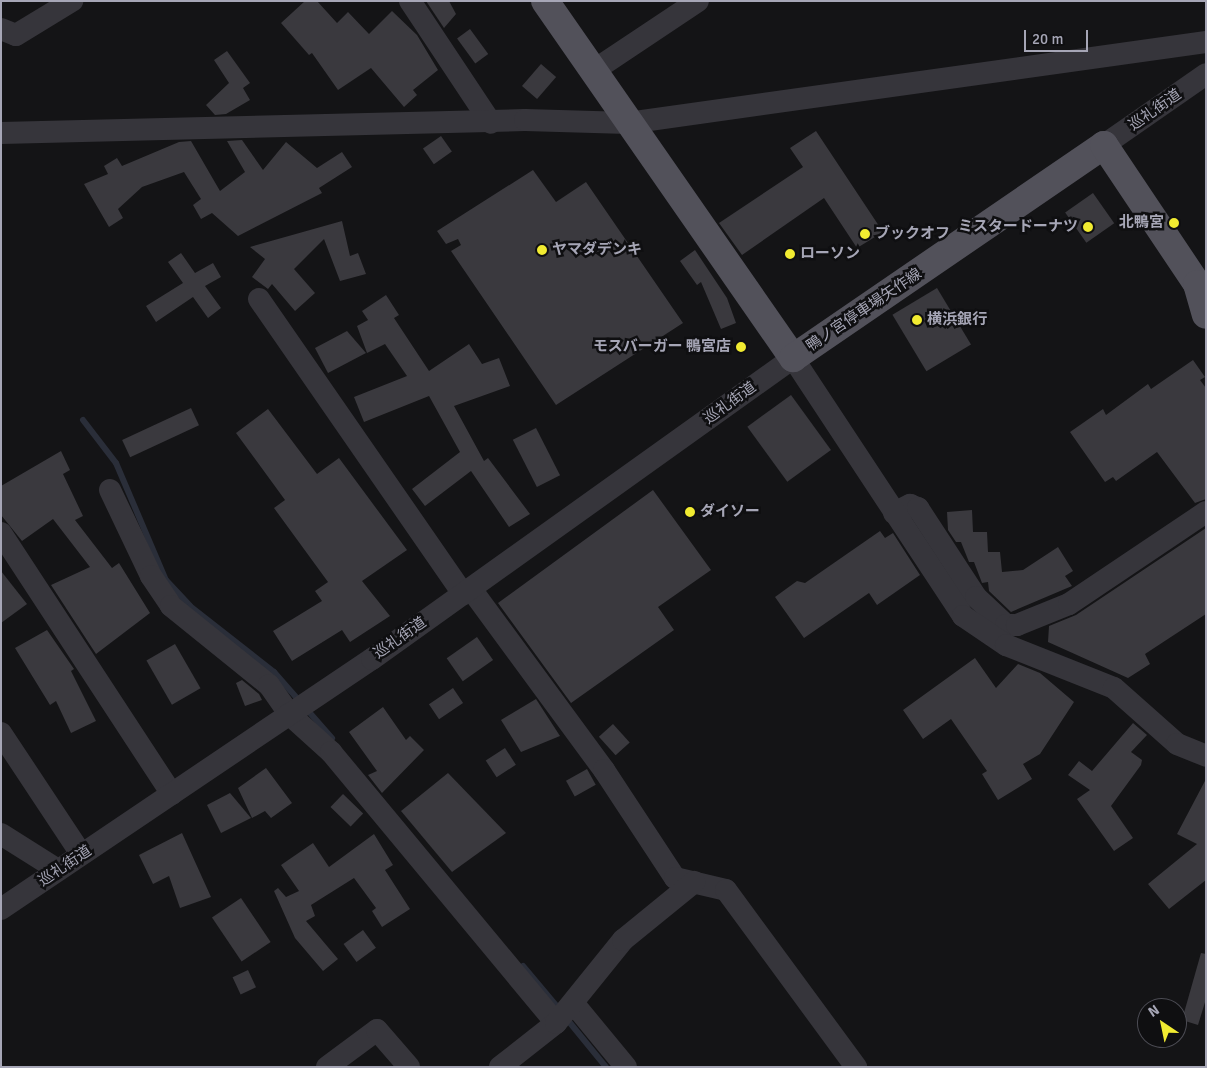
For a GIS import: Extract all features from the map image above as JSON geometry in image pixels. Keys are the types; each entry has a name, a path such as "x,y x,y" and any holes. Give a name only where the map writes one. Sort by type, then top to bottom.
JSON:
{"main road":[{"name":"鴨ノ宮停車場矢作線","path":"545,1 793,358 1104,145"},
{"path":"1104,145 1201,289 1206,315"}],"street":[{"path":"1,29 16,34 72,1"},
{"path":"410,1 491,123"},
{"path":"593,71 698,1"},
{"path":"1,133 491,123 628,123 1206,42"},
{"name":"巡礼街道","path":"1104,145 1206,74"},
{"path":"259,299 467,591 604,770 675,878 726,890 856,1067"},
{"path":"793,358 963,616 980,631 1114,688 1177,744 1206,756"},
{"name":"巡礼街道","path":"1,909 467,591 793,358"},
{"path":"110,490 151,576 171,606 269,685 289,714 331,752 556,1023"},
{"path":"894,513 910,505 918,508 976,597 1006,625 1017,625 1069,604 1206,512"},
{"path":"1,533 172,794"},
{"path":"1,733 82,854"},
{"path":"1,834 58,870"},
{"path":"500,1067 556,1023 574,1004 623,940 694,882"},
{"path":"574,1004 626,1067"},
{"path":"327,1067 377,1030 409,1067"}],"building":[{"path":"305,1 317,1 337,23 348,12 369,34 392,11 417,35 438,70 413,90 417,95 404,107 371,68 338,90 312,53 309,55 281,23"},
{"path":"426,1 449,1 456,14 444,28"},
{"path":"470,29 488,54 475,63 457,38"},
{"path":"227,51 250,83 243,88 250,100 226,114 215,115 206,105 229,83 214,60"},
{"path":"541,64 556,77 537,99 522,86"},
{"path":"816,131 883,232 857,248 824,198 742,255 719,223 803,167 790,148"},
{"path":"441,136 452,152 434,164 423,149"},
{"path":"242,140 263,170 286,142 317,168 342,152 352,167 319,188 322,193 238,236 212,213 201,219 193,205 201,199 184,172 142,187 118,209 123,218 109,227 84,184 108,174 104,166 117,158 122,166 179,142 191,141 220,191 245,172 227,141"},
{"path":"533,170 556,202 586,182 683,323 556,405 451,251 461,245 458,239 446,244 437,231"},
{"path":"1093,193 1114,223 1086,243 1065,213"},
{"path":"342,221 350,256 358,253 366,274 340,281 324,239 294,269 315,293 295,311 272,284 268,289 252,277 265,259 250,247"},
{"path":"695,250 727,298 736,323 721,329 701,282 697,285 680,261"},
{"path":"181,253 195,273 213,263 221,277 205,286 221,308 208,318 193,297 156,322 146,306 183,283 168,262"},
{"path":"937,288 971,345 926,371 892,315"},
{"path":"386,295 399,315 394,318 429,371 469,344 482,364 499,358 510,386 454,406 484,461 488,458 530,514 509,527 471,471 425,506 412,489 460,452 429,396 364,422 354,397 407,376 385,344 367,353 357,326 368,320 362,311"},
{"path":"347,331 366,353 328,373 315,348"},
{"path":"1193,360 1205,377 1200,380 1206,388 1206,499 1195,503 1157,452 1116,481 1113,477 1105,482 1070,432 1103,409 1106,415 1148,384 1151,389"},
{"path":"791,395 831,450 787,482 747,427"},
{"path":"191,408 199,425 130,457 122,440"},
{"path":"268,409 317,474 339,458 407,550 362,581 390,616 350,642 342,630 292,661 273,631 322,601 315,591 328,582 274,508 285,500 236,433"},
{"path":"536,428 560,475 537,487 513,440"},
{"path":"61,451 70,470 63,474 83,516 75,520 112,568 119,563 150,613 96,654 51,585 90,567 53,519 22,541 1,515 1,486"},
{"path":"653,490 711,570 658,607 674,630 571,703 498,603"},
{"path":"972,510 973,532 987,532 988,552 1000,552 1002,572 1023,570 1058,547 1073,571 1065,576 1072,586 1011,612 989,591 988,582 982,583 974,562 969,562 961,542 956,542 948,530 947,512"},
{"path":"1206,528 1206,614 1145,654 1150,664 1128,678 1048,642 1049,626 1076,615"},
{"path":"880,531 885,538 893,533 920,575 877,605 869,593 804,638 775,597 797,581 805,583"},
{"path":"1,571 27,604 1,623"},
{"path":"47,630 74,669 71,671 96,721 71,733 56,701 50,705 15,648"},
{"path":"477,637 493,660 463,681 447,658"},
{"path":"175,644 200,688 172,705 146,660"},
{"path":"975,658 996,688 1018,664 1040,673 1074,702 1040,754 1023,764 1032,779 998,800 982,774 987,771 951,719 923,739 903,710"},
{"path":"242,680 259,694 262,700 245,706 236,683"},
{"path":"453,688 463,703 439,719 429,704"},
{"path":"536,699 560,736 521,752 501,720"},
{"path":"383,707 406,740 410,736 424,750 382,793 368,775 377,771 349,732"},
{"path":"1133,723 1147,735 1131,752 1142,760 1141,765 1111,806 1133,838 1114,851 1077,799 1090,790 1068,775 1079,761 1092,771"},
{"path":"613,724 630,743 616,755 599,737"},
{"path":"505,748 516,765 497,777 486,761"},
{"path":"266,768 292,803 271,818 265,811 252,818 238,788"},
{"path":"587,769 596,785 575,796 566,781"},
{"path":"448,773 506,833 452,872 401,811"},
{"path":"1206,779 1206,880 1169,909 1148,884 1197,844 1177,834"},
{"path":"230,793 251,818 221,833 207,805"},
{"path":"343,794 363,813 351,826 330,807"},
{"path":"182,833 211,897 180,908 169,876 153,884 139,855"},
{"path":"374,834 393,865 385,870 410,909 382,927 372,911 376,908 354,878 311,905 315,916 306,921 338,959 323,971 295,938 274,891 278,888 286,897 299,891 281,865 313,843 329,867"},
{"path":"241,898 271,942 242,962 212,918"},
{"path":"363,930 376,948 357,962 344,944"},
{"path":"1201,953 1206,954 1206,999 1198,1025 1187,1022 1187,1002"},
{"path":"248,970 256,987 241,994 233,977"}],"waterway":[{"path":"83,420 116,463 166,580 190,606 274,672 332,738"},
{"path":"523,966 560,1010"},
{"path":"566,1018 606,1067"}],"place":[{"name":"北鴨宮","path":"1174,223"},
{"name":"ミスタードーナツ","path":"1088,227"},
{"name":"ブックオフ","path":"865,234"},
{"name":"ヤマダデンキ","path":"542,250"},
{"name":"ローソン","path":"790,254"},
{"name":"横浜銀行","path":"917,320"},
{"name":"モスバーガー 鴨宮店","path":"741,347"},
{"name":"ダイソー","path":"690,512"}]}
